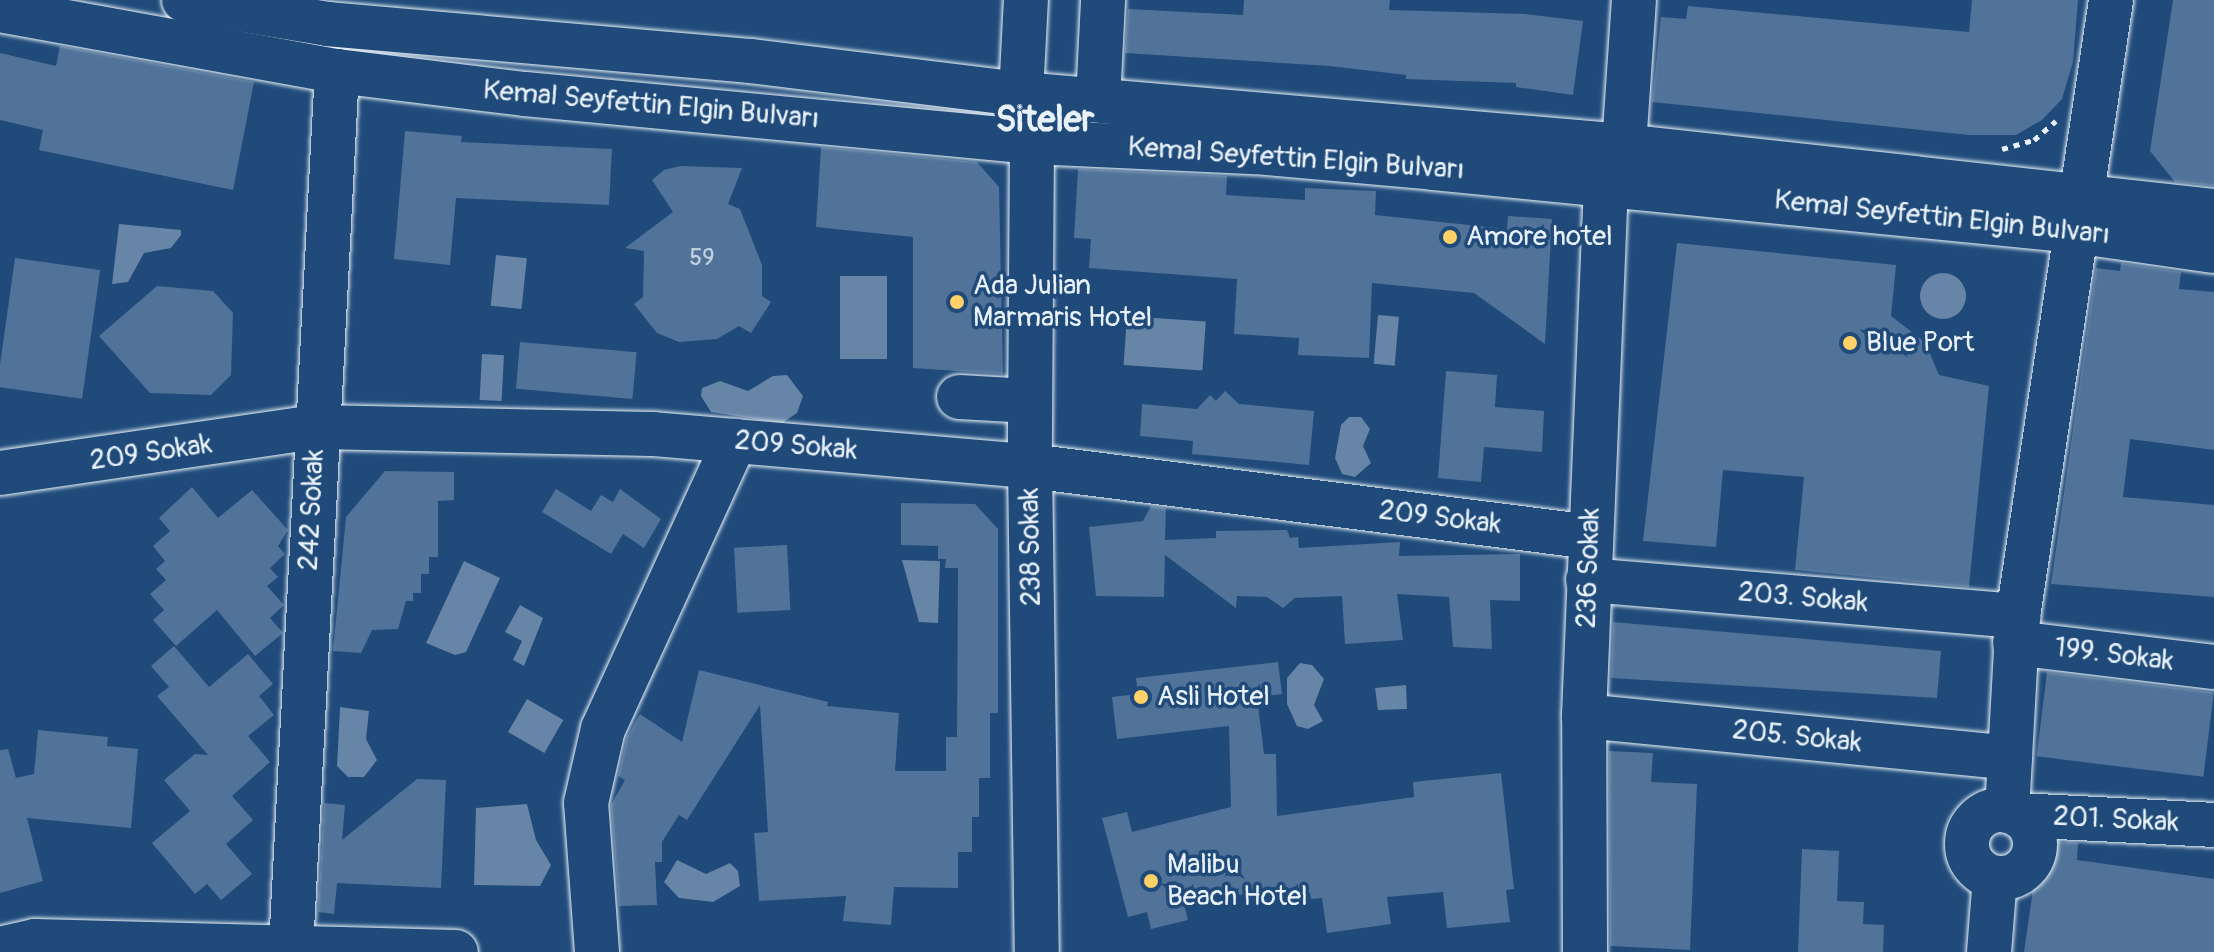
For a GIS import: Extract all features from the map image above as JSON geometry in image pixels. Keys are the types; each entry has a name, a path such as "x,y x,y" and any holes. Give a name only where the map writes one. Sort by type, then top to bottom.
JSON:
{"street":[{"name":"Kemal Seyfettin Elgin Bulvarı","path":"184,0 328,12 1021,94 1098,100 1615,165 2076,212 2214,251"},
{"path":"1021,94 1026,0"},
{"path":"1098,100 1103,0"},
{"name":"236 Sokak","path":"1585,952 1584,716 1588,580 1615,165 1634,0"},
{"path":"1989,952 1995,878 1970,859 1967,838 1977,819 2012,813 2010,758 2016,630 2076,212 2111,0"},
{"name":"Kemal Seyfettin Elgin Bulvarı","path":"0,10 337,71 1032,142 1615,165"},
{"name":"242 Sokak","path":"291,948 337,71"},
{"name":"238 Sokak","path":"1032,142 1030,466 1037,952"},
{"path":"2076,212 2214,211"},
{"path":"959,397 1030,401"},
{"name":"209 Sokak","path":"0,473 316,427 653,434 1030,466 1591,537"},
{"path":"597,952 586,803 603,729 735,441"},
{"name":"203. Sokak","path":"1588,580 2016,630"},
{"name":"199. Sokak","path":"2016,630 2214,667"},
{"name":"205. Sokak","path":"1584,716 2010,758"},
{"name":"201. Sokak","path":"2012,813 2214,825"},
{"path":"0,949 35,941 456,952"}],"water":[{"path":"119,224 181,230 181,235 171,248 144,253 128,282 112,284"},
{"path":"496,255 527,258 521,309 491,306"},
{"path":"1943,273 1959,280 1966,296 1959,312 1943,319 1927,312 1920,296 1927,280"},
{"path":"840,276 887,276 887,359 840,359"},
{"path":"1378,315 1399,317 1395,366 1374,364"},
{"path":"1127,316 1206,322 1202,370 1124,365"},
{"path":"482,354 504,355 502,401 480,400"},
{"path":"787,375 803,396 797,413 782,423 711,412 701,396 702,388 720,381 748,391 773,376"},
{"path":"1349,417 1361,417 1370,429 1363,446 1371,463 1355,477 1342,474 1335,458 1341,425"},
{"path":"902,560 940,561 938,623 919,622"},
{"path":"464,561 500,578 466,652 455,655 426,643"},
{"path":"520,605 543,618 524,666 513,660 522,641 505,632"},
{"path":"1300,663 1312,665 1324,679 1314,705 1323,721 1308,729 1297,726 1287,704 1287,678"},
{"path":"1406,685 1407,709 1378,710 1375,688"},
{"path":"527,699 563,720 544,753 508,732"},
{"path":"340,707 369,711 366,739 377,760 364,777 348,777 337,766"},
{"path":"527,804 536,840 551,865 540,886 474,885 476,808"},
{"path":"677,860 706,874 730,863 738,871 740,886 713,902 679,898 664,882"}],"building":[{"path":"1244,0 1390,0 1389,10 1525,14 1583,21 1573,95 1516,87 1516,83 1406,79 1406,75 1330,66 1125,53 1128,9 1243,15"},
{"path":"1972,0 2078,0 2073,62 2062,99 2042,120 2016,135 1969,135 1652,102 1661,17 1686,19 1688,6 1969,32"},
{"path":"2173,0 2214,0 2214,186 2175,182 2150,151"},
{"path":"60,46 254,82 233,190 39,150 43,130 0,120 0,53 56,66"},
{"path":"405,131 462,136 461,142 612,149 609,205 456,198 450,265 394,259"},
{"name":"Ada Julian Marmaris Hotel","path":"821,147 977,162 999,187 1003,374 913,368 913,237 816,227"},
{"path":"680,166 742,168 728,204 740,209 762,265 762,296 771,302 751,333 739,326 717,339 679,342 657,333 634,304 643,297 644,251 625,248 673,212 652,180 664,170"},
{"path":"1078,169 1227,176 1226,195 1305,200 1305,188 1376,191 1375,215 1507,229 1508,216 1552,219 1545,344 1474,293 1372,283 1369,358 1298,355 1299,338 1234,334 1237,279 1089,268 1091,239 1074,238"},
{"path":"1677,243 1896,265 1891,316 1925,342 1939,375 1989,386 1969,587 1795,570 1804,477 1723,470 1716,547 1643,541"},
{"path":"15,258 100,270 82,399 0,387 0,365"},
{"path":"2121,263 2181,272 2179,289 2214,292 2214,450 2130,439 2123,497 2214,505 2214,597 2051,584 2096,268 2120,271"},
{"path":"157,286 213,291 233,313 231,375 211,395 150,393 99,336"},
{"path":"520,342 637,352 632,399 516,389"},
{"path":"1446,371 1497,375 1495,407 1544,411 1542,452 1484,447 1481,482 1438,478"},
{"path":"1225,391 1239,404 1314,411 1309,465 1192,454 1193,441 1140,436 1142,404 1197,409 1210,395 1216,401"},
{"path":"385,471 454,472 454,500 438,501 438,557 429,557 429,574 421,574 421,593 413,593 413,601 406,601 398,629 372,630 361,653 333,651 346,517"},
{"path":"192,487 218,518 252,490 288,530 278,546 285,554 270,568 278,577 267,586 284,605 270,618 283,633 255,656 217,610 176,646 153,620 164,610 150,594 166,580 156,569 165,561 153,546 170,531 159,518"},
{"path":"556,489 591,511 601,495 613,502 620,489 661,519 644,548 623,534 611,554 542,512"},
{"path":"901,503 975,504 998,529 998,713 990,713 990,778 979,778 979,817 972,817 972,852 958,852 958,888 894,887 891,925 843,921 846,896 759,901 754,833 768,832 760,705 687,820 679,815 662,842 662,862 655,862 657,905 619,906 611,805 625,780 618,776 627,737 640,714 682,742 699,670 828,702 827,706 899,713 895,771 946,771 946,737 957,737 958,568 945,568 946,559 938,559 938,546 901,545"},
{"path":"1151,506 1166,508 1165,540 1216,538 1216,531 1287,530 1290,538 1298,537 1299,548 1400,542 1399,556 1520,554 1520,601 1490,600 1492,649 1453,647 1449,597 1397,594 1403,640 1345,644 1342,596 1295,598 1283,608 1267,597 1237,596 1236,608 1165,555 1164,597 1096,596 1089,527 1143,521"},
{"path":"787,545 790,610 737,613 734,548"},
{"path":"1613,622 1941,651 1937,698 1611,678"},
{"path":"174,646 209,687 248,654 273,684 259,696 274,715 248,736 270,762 232,796 253,820 226,844 252,874 221,900 207,884 195,894 152,843 190,811 164,780 195,754 208,755 157,696 169,687 151,666"},
{"path":"1278,662 1282,694 1257,697 1264,754 1276,754 1277,816 1414,797 1413,782 1501,773 1514,889 1506,890 1510,922 1447,928 1443,892 1387,897 1391,924 1327,933 1322,898 1311,899 1310,893 1182,896 1188,920 1151,929 1147,912 1128,917 1102,818 1127,812 1132,832 1231,807 1229,726 1117,739 1112,697 1138,694 1136,678"},
{"path":"2047,672 2214,692 2203,777 2037,756"},
{"path":"38,730 108,737 107,746 138,749 131,828 27,818 43,881 0,893 0,750 8,749 16,778 34,774"},
{"path":"1609,751 1653,753 1651,782 1697,784 1690,950 1610,946"},
{"path":"417,779 446,780 441,888 337,883 334,914 318,912 324,803 345,805 342,840"},
{"path":"2040,841 2078,843 2077,860 2214,879 2214,952 2024,952"},
{"path":"1802,849 1839,851 1837,901 1864,902 1863,924 1884,925 1883,952 1798,952"}],"place":[{"name":"Amore hotel","path":"1450,237"},
{"name":"Ada Julian Marmaris Hotel","path":"957,302"},
{"name":"Blue Port","path":"1850,343"},
{"name":"Asli Hotel","path":"1141,697"},
{"name":"Malibu Beach Hotel","path":"1151,881"}],"district":[{"name":"Siteler","path":"1045,120"}]}
